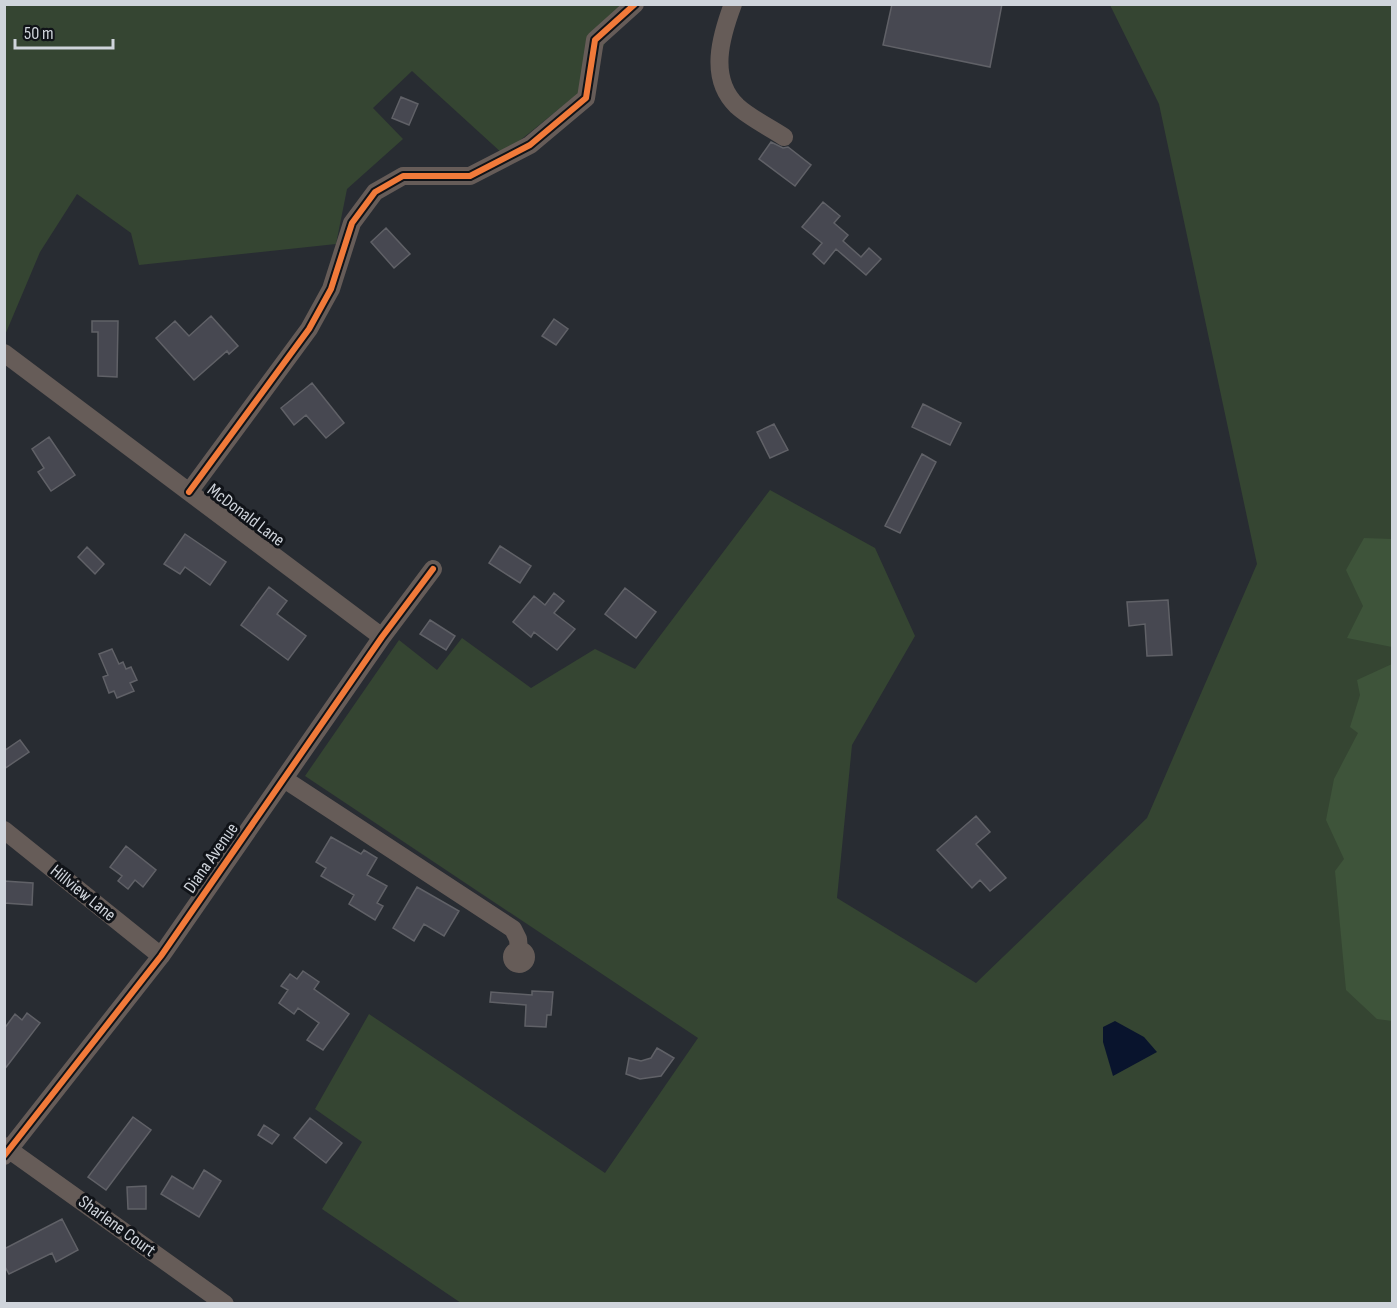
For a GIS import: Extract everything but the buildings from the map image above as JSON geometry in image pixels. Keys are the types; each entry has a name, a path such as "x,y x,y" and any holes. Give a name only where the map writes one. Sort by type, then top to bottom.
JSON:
{"street":[{"path":"189,492 309,329 331,289 352,223 375,192 403,176 470,176 530,145 586,98 596,40 635,4"},
{"path":"733,4 718,58 729,97 738,107 784,137"},
{"name":"McDonald Lane","path":"4,353 382,637"},
{"name":"Diana Avenue","path":"6,1150 161,956 382,637 433,569"},
{"path":"284,779 513,929 518,939 519,951"},
{"name":"Hillview Lane","path":"4,830 161,956"},
{"name":"Sharlene Court","path":"6,1150 225,1304"}],"green space":[{"path":"5,5 622,5 584,89 503,154 412,71 373,108 403,139 347,189 336,244 139,265 131,233 77,194 40,252 5,335"},
{"path":"1110,5 1392,5 1392,1303 461,1303 322,1209 362,1142 315,1109 369,1014 605,1173 698,1038 305,776 399,640 437,670 462,638 531,688 595,649 635,669 770,490 875,548 915,636 852,745 837,898 976,983 1147,818 1257,564 1159,104"},
{"path":"1364,538 1392,539 1392,647 1347,638 1363,606 1346,570"},
{"path":"1392,664 1392,1021 1377,1019 1346,990 1335,871 1344,859 1326,820 1334,779 1358,733 1350,727 1360,695 1357,680"}],"water":[{"path":"1115,1021 1144,1037 1157,1052 1113,1076 1103,1042 1103,1027"}],"cycle path":[{"path":"189,492 309,329 331,289 352,223 375,192 403,176 470,176 530,145 586,98 595,40 635,4"},
{"path":"4,1156 161,956 382,637 433,569"}]}
